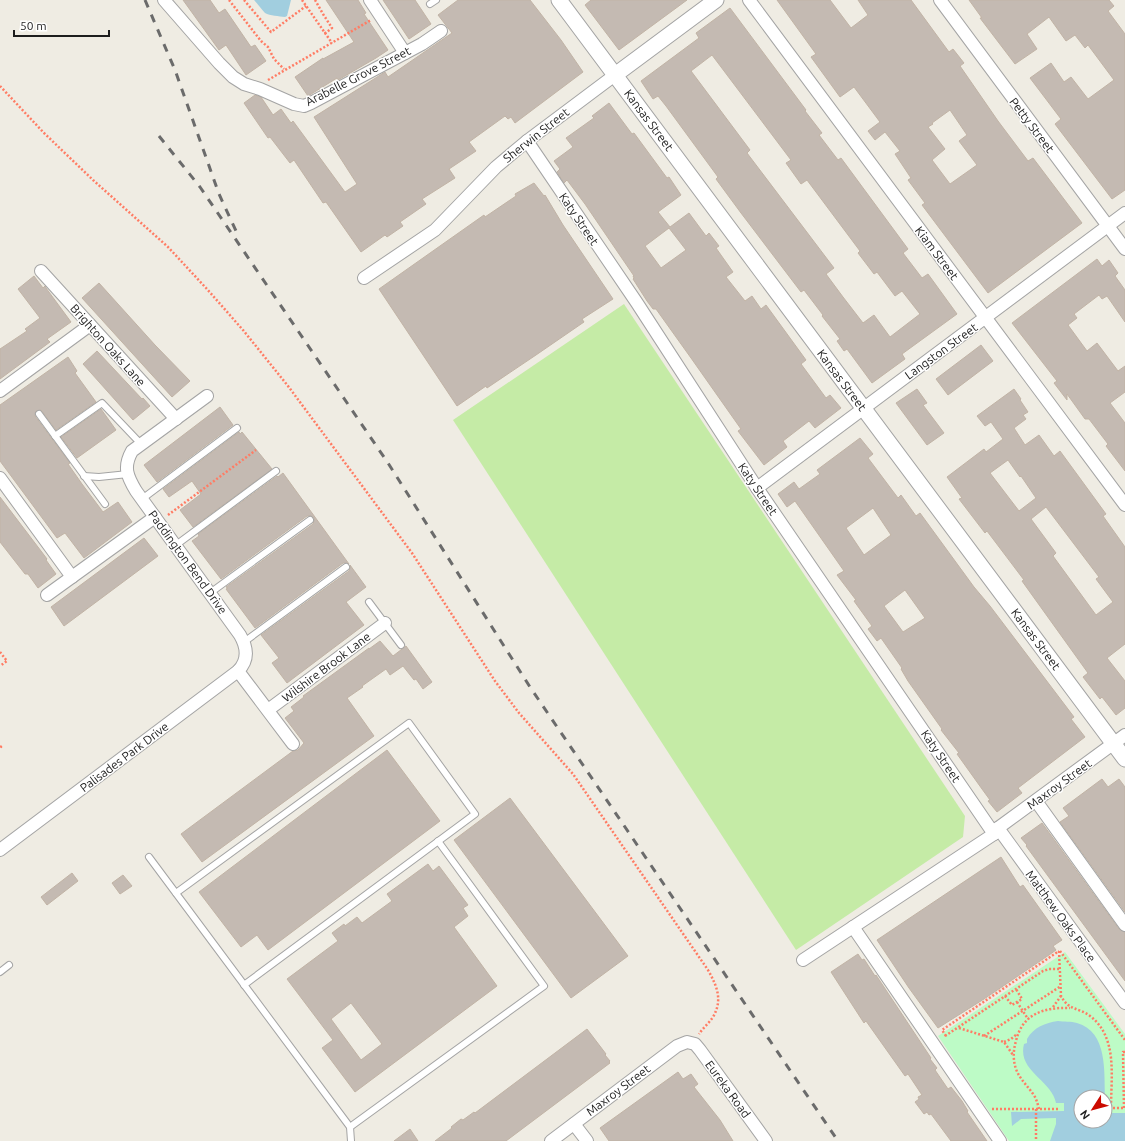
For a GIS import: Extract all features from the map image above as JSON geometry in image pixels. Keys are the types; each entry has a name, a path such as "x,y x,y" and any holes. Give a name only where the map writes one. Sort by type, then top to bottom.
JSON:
{"street":[{"name":"Arabelle Grove Street","path":"164,0 233,77 244,84 273,94 294,104 304,106 422,44 441,31"},
{"path":"370,0 405,53"},
{"name":"Kansas Street","path":"560,0 863,408 1119,739 1125,759"},
{"name":"Sherwin Street","path":"364,278 434,230 496,168 527,141 716,0"},
{"name":"Kiam Street","path":"749,0 1125,505"},
{"name":"Petty Street","path":"940,0 1125,249"},
{"name":"Katy Street","path":"527,141 637,303 757,488 996,831"},
{"name":"Langston Street","path":"757,488 1125,213"},
{"name":"Brighton Oaks Lane","path":"41,271 176,419"},
{"path":"0,391 90,325"},
{"path":"127,469 132,450 207,396"},
{"name":"Paddington Bend Drive","path":"127,469 130,480 142,498 244,642"},
{"path":"0,478 72,577"},
{"path":"47,596 155,517"},
{"name":"Wilshire Brook Lane","path":"268,710 385,623"},
{"name":"Palisades Park Drive","path":"0,850 238,672 245,661 246,655 244,642"},
{"path":"238,672 293,744"},
{"name":"Maxroy Street","path":"803,960 996,831 1119,739"},
{"path":"1036,801 1125,925"},
{"name":"Matthew Oaks Place","path":"996,831 1125,1003"},
{"path":"853,927 1000,1141"},
{"name":"Maxroy Street","path":"551,1141 677,1046 691,1043"},
{"name":"Eureka Road","path":"691,1043 766,1141"},
{"path":"574,1124 587,1141"}],"lane":[{"path":"430,4 436,0"},
{"path":"55,436 102,403 141,444"},
{"path":"39,414 105,504"},
{"path":"142,498 237,428"},
{"path":"84,476 99,477 127,469"},
{"path":"176,545 276,471"},
{"path":"210,593 310,520"},
{"path":"244,642 346,567"},
{"path":"369,602 401,645"},
{"path":"176,893 409,723 475,814 244,985"},
{"path":"350,1127 544,986 438,841"},
{"path":"149,857 350,1127 351,1141"},
{"path":"0,972 9,965"}],"path":[{"path":"228,0 268,47 274,59 285,70"},
{"path":"244,0 271,32 306,6"},
{"path":"302,0 324,34 332,43"},
{"path":"315,0 332,28 324,34"},
{"path":"260,89 268,80 380,15"},
{"path":"0,86 44,133 93,180 168,247 243,330 288,386 412,553 495,681 519,713 573,774 708,970 716,986 719,997 718,1008 699,1035 691,1043"},
{"path":"168,516 256,450"},
{"path":"0,652 7,661 0,666"},
{"path":"1059,951 1061,968 1061,996 1072,1008 1089,1015 1096,1021 1108,1040 1111,1055 1111,1089"},
{"path":"946,1036 942,1030 1059,951"},
{"path":"1059,951 1125,1040"},
{"path":"942,1038 1043,970 1061,968"},
{"path":"984,1036 1061,985"},
{"path":"1005,996 1012,1005 1022,998 1016,989"},
{"path":"1053,1007 1061,996"},
{"path":"1016,1002 1028,1019"},
{"path":"1004,1042 1017,1034 1028,1019 1036,1013 1053,1007 1072,1008"},
{"path":"958,1027 1004,1042 1014,1055"},
{"path":"1017,1034 1014,1055 1015,1065 1018,1073 1035,1098 1037,1109 1036,1141"},
{"path":"1113,1108 1125,1108 1123,1052 1125,1052"},
{"path":"990,1109 1060,1108"}],"green space":[{"path":"624,304 965,816 963,837 796,950 453,420"},
{"path":"1065,952 1125,1034 1125,1141 1009,1141 938,1036"}],"water":[{"path":"254,0 291,0 287,16 285,17 265,13"},
{"path":"1058,1021 1075,1022 1087,1028 1094,1035 1102,1054 1105,1089 1073,1089 1073,1129 1113,1129 1113,1113 1125,1113 1125,1141 1050,1141 1056,1124 1056,1118 1021,1119 1012,1126 1011,1112 1064,1111 1064,1103 1056,1103 1048,1088 1025,1061 1023,1053 1024,1044 1027,1043 1027,1039 1033,1031 1044,1024"}],"building":[{"path":"183,0 210,0 219,13 225,9 251,47 255,45 266,61 246,75 226,45 219,50"},
{"path":"326,0 358,0 366,13 364,14 388,50 308,96 295,77 323,58 354,42"},
{"path":"383,0 415,0 431,24 409,39"},
{"path":"458,0 530,0 561,40 583,72 515,123 511,117 508,119 505,116 469,142 476,151 449,169 455,178 422,199 426,204 400,222 403,226 387,237 385,235 361,252 326,202 323,203 294,160 290,163 270,137 268,138 244,103 255,95 261,97 273,115 281,109 291,123 293,121 345,192 357,184 314,117 385,72 388,77 452,33 438,15"},
{"path":"591,0 687,0 619,50 585,5"},
{"path":"777,0 830,0 851,28 868,15 858,0 911,0 949,52 953,49 964,63 960,66 1028,161 1033,158 1082,223 988,293 922,205 925,203 908,180 911,178 895,154 900,151 885,132 875,140 868,131 880,122 854,87 840,97 811,57 816,54","holes":["950,110 967,135 959,141 977,165 950,184 932,160 945,149 928,127"]},
{"path":"969,0 1109,0 1114,6 1108,11 1125,34 1125,190 1112,199 1055,124 1061,119 1030,78 1051,63 1064,82 1071,77 1088,99 1114,80 1088,45 1085,48 1075,35 1066,41 1049,17 1027,34 1037,49 1015,64 980,18 982,18"},
{"path":"730,8 806,110 805,111 822,133 819,135 838,160 841,158 908,249 903,253 922,278 928,274 957,314 902,354 905,359 872,383 847,349 844,351 837,341 840,339 804,290 801,292 741,213 716,179 718,177 666,106 658,96 653,99 641,81 699,38 696,33","holes":["712,55 791,160 786,163 801,184 807,180 860,251 858,253 874,274 877,272 895,296 902,291 920,314 890,337 874,315 863,323 843,297 826,274 834,268 747,153 750,150 691,71"]},
{"path":"609,103 632,134 634,133 667,178 669,177 681,195 658,212 670,227 689,213 706,236 709,233 719,246 716,248 733,272 726,277 745,301 752,296 761,309 766,305 806,360 801,364 826,398 830,395 841,408 815,428 809,421 783,441 787,447 764,465 738,431 741,429 691,358 656,309 653,309 647,301 633,279 634,276 585,204 567,180 564,183 557,172 560,169 554,161 573,147 566,138 594,118 592,116","holes":["669,228 686,250 661,268 645,246"]},
{"path":"534,183 544,196 545,195 563,225 613,299 582,319 584,322 536,355 457,406 379,289 484,215 485,217 516,196 515,194"},
{"path":"1097,259 1102,266 1109,260 1118,273 1115,276 1125,290 1125,322 1107,296 1102,299 1099,295 1074,314 1077,318 1068,325 1087,351 1097,343 1118,371 1125,366 1125,392 1110,403 1125,423 1125,471 1106,446 1108,444 1089,419 1085,419 1067,394 1067,400 1054,383 1057,381 1012,323"},
{"path":"34,276 43,288 45,286 71,322 47,339 50,342 0,379 0,349 27,331 25,329 40,318 18,289"},
{"path":"99,283 190,381 172,397 82,298"},
{"path":"981,345 993,361 948,395 936,379"},
{"path":"97,351 150,406 133,420 83,364"},
{"path":"68,357 77,371 75,373 96,402 56,430 41,410 36,411 35,416 70,463 68,464 103,512 118,502 132,522 84,558 65,533 57,538 0,461 0,405"},
{"path":"917,389 927,403 923,405 944,433 927,445 896,403"},
{"path":"1014,389 1028,412 1023,415 1026,419 1014,428 1025,445 1039,435 1054,456 1060,451 1106,514 1103,516 1125,547 1125,644 1107,658 1125,681 1125,708 1116,715 1102,697 1100,699 1083,677 1088,673 1022,581 1024,580 987,531 985,533 959,499 962,498 947,477 984,449 986,452 1003,439 991,422 985,426 977,416","holes":["1008,460 1036,498 1019,511 990,473","1046,507 1099,577 1096,579 1113,602 1096,615 1053,556 1056,553 1031,519"]},
{"path":"220,407 233,425 157,482 144,465"},
{"path":"101,409 116,430 77,458 61,437"},
{"path":"239,432 240,434 242,432 272,469 193,527 180,510 201,494 192,481 169,497 163,489"},
{"path":"860,438 873,454 868,458 898,498 901,495 916,516 920,513 974,587 1074,717 1071,719 1085,737 1018,788 1022,793 997,812 957,754 959,753 941,730 942,729 908,681 901,669 902,668 881,638 877,641 868,629 872,626 854,601 856,600 837,575 844,571 795,501 787,507 778,494 794,482 799,489 820,474 817,470","holes":["873,508 891,535 864,555 846,528","905,590 925,618 903,632 884,606"]},
{"path":"283,473 349,564 343,563 255,628 226,587 313,524 314,518 307,516 221,579 192,541 199,536 198,534"},
{"path":"0,497 47,559 46,560 56,574 38,588 28,574 25,574 0,542"},
{"path":"144,538 158,556 64,626 51,607"},
{"path":"350,565 366,587 346,602 364,625 287,683 272,663 279,658 261,635 349,571"},
{"path":"380,641 393,656 406,646 432,682 423,689 416,679 414,680 403,666 390,675 386,669 362,686 363,687 347,698 374,736 202,862 181,834 293,751 298,750 304,743 285,718 294,711 291,707 304,697 303,696"},
{"path":"387,750 440,821 268,950 257,935 241,947 199,892"},
{"path":"1102,779 1108,787 1119,779 1125,787 1125,912 1060,822 1069,816 1063,808"},
{"path":"510,798 628,956 571,998 454,840"},
{"path":"1042,823 1119,929 1125,932 1125,981 1021,838"},
{"path":"1001,857 1020,887 1023,885 1062,940 1053,946 1056,950 1049,955 938,1028 877,940"},
{"path":"428,864 433,871 439,866 468,905 463,908 468,916 454,927 497,986 355,1092 322,1048 333,1040 287,979 338,941 332,933 344,924 345,926 357,917 362,923 392,901 387,894","holes":["351,1003 382,1044 361,1060 331,1019"]},
{"path":"72,873 78,881 47,905 41,897"},
{"path":"123,875 132,886 120,894 112,883"},
{"path":"858,954 862,960 864,959 875,976 876,975 931,1058 930,1059 937,1068 935,1070 948,1089 951,1087 962,1101 968,1111 967,1112 987,1141 951,1141 931,1114 929,1115 927,1112 924,1114 915,1102 919,1099 918,1097 922,1095 908,1074 905,1076 866,1021 864,1023 831,972"},
{"path":"587,1029 606,1054 605,1055 610,1063 506,1141 435,1141 461,1119 463,1120 474,1112 475,1113"},
{"path":"678,1072 683,1079 691,1074 698,1084 694,1087 720,1120 733,1141 609,1141 600,1128"},
{"path":"410,1129 418,1141 394,1141"}],"railway":[{"path":"145,0 175,70 219,194 237,233"},
{"path":"159,136 200,187 388,463 530,687 838,1141"}]}
